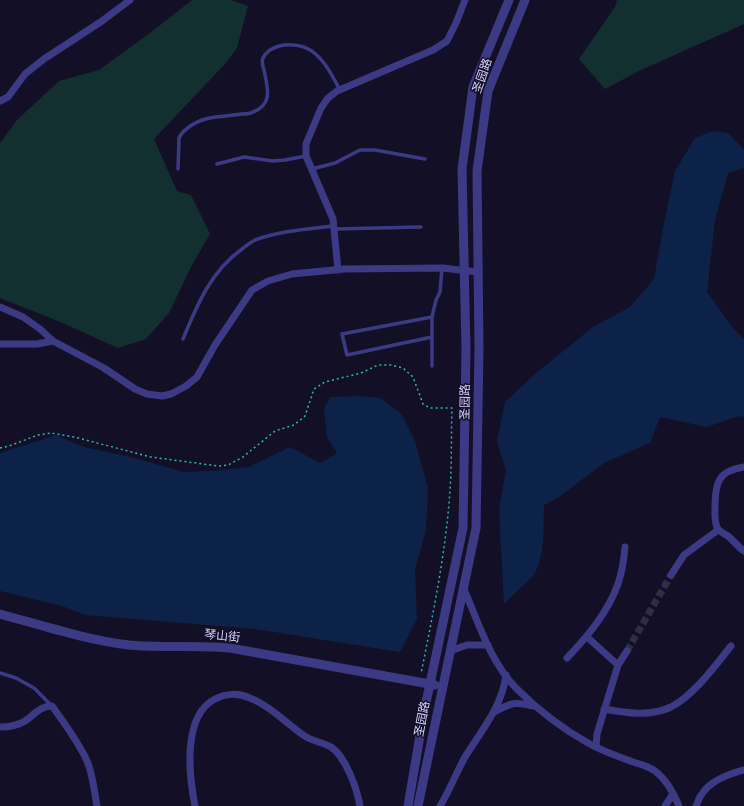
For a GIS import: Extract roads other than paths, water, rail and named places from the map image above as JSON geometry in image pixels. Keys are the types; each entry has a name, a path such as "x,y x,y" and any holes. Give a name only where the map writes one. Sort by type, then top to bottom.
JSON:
{"street":[{"path":"0,102 8,96 25,74 44,59 102,21 130,0"},
{"path":"338,270 334,219 306,156 306,144 321,108 328,98 340,90 433,50 447,40 456,23 465,0"},
{"name":"圣园路","path":"408,806 424,712 463,528 466,349 462,169 473,87 509,0"},
{"name":"圣园路","path":"418,806 476,528 479,348 477,171 488,91 525,0"},
{"path":"0,307 23,318 40,329 53,341 104,368 135,389 147,394 162,396 171,394 186,386 197,377 214,345 252,290 268,281 292,274 338,270 442,268 478,272"},
{"path":"0,344 37,344 53,341"},
{"path":"744,467 726,473 720,479 715,490 716,521 718,530 729,537 744,552"},
{"path":"671,575 684,555 718,530"},
{"path":"567,658 587,637 601,617 618,584 623,567 625,547"},
{"path":"463,587 488,645 506,676 516,688 536,706 596,747 655,771 666,783 679,806"},
{"name":"琴山街","path":"0,614 108,642 130,645 211,646 230,648 442,686"},
{"path":"587,637 618,665"},
{"path":"450,651 467,645 488,645"},
{"path":"604,709 623,713 645,713 671,707 689,694 731,646"},
{"path":"596,747 597,734 618,665 627,651"},
{"path":"440,806 464,758 494,712 504,688 506,676"},
{"path":"195,806 191,786 190,747 197,720 203,708 220,696 230,694 251,698 276,714 304,736 331,747 338,754 347,768 356,788 360,806"},
{"path":"494,712 519,702 536,706"},
{"path":"0,727 11,727 24,722 45,706 52,706 77,742 88,762 97,806"},
{"path":"696,806 702,793 716,781 734,772 744,770"},
{"path":"665,806 673,794"}],"lane":[{"path":"178,169 180,134 198,121 209,117 253,112 261,107 267,100 268,92 262,60 266,51 287,45 299,46 308,50 318,56 327,65 340,90"},
{"path":"312,169 336,163 360,150 375,150 425,159"},
{"path":"217,164 244,157 273,161 306,156"},
{"path":"183,339 201,297 213,277 231,256 254,241 278,234 334,227 421,227"},
{"path":"432,366 432,316 436,300 440,292 442,268"},
{"path":"432,316 342,334 347,355 432,337"},
{"path":"0,673 16,678 34,688 52,706"}],"water":[{"path":"713,131 728,133 744,150 744,168 728,173 715,220 707,292 733,328 744,339 744,417 738,416 707,427 660,417 650,443 604,463 559,497 544,505 542,551 537,568 533,576 504,604 499,510 506,470 497,442 505,402 535,374 593,327 630,307 654,279 675,171 695,138"},
{"path":"360,396 380,398 401,413 415,441 428,488 426,530 415,570 417,619 400,652 255,629 85,615 62,606 0,591 0,453 56,435 84,447 135,458 183,472 213,471 249,467 290,447 320,463 337,453 327,437 324,409 330,397"}],"tunnel":[{"path":"627,651 671,575"}]}
